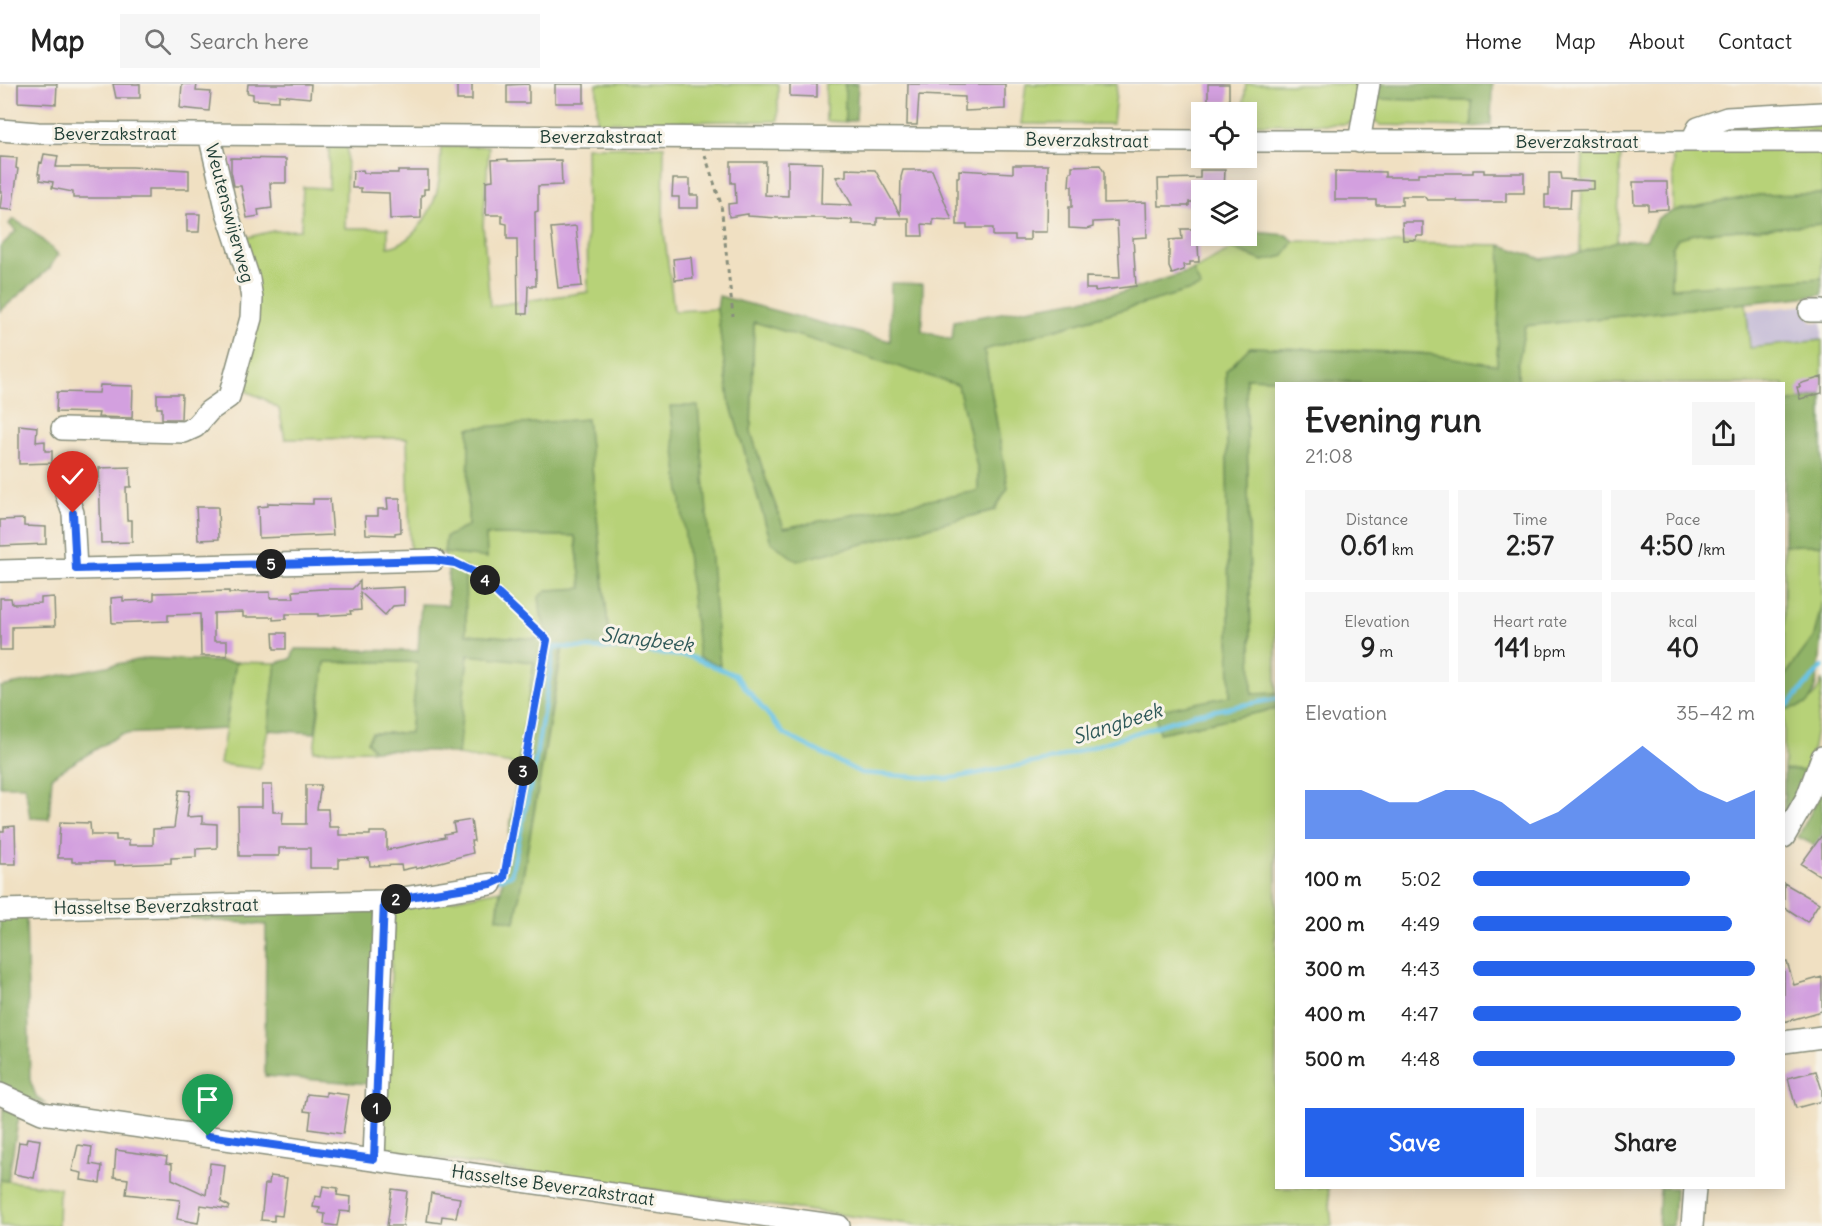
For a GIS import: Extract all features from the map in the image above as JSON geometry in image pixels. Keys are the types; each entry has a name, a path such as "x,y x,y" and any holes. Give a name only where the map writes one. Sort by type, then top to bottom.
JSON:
{"street":[{"path":"1359,142 1369,84"},
{"path":"1692,140 1698,128 1727,118 1822,113"},
{"name":"Beverzakstraat","path":"0,130 38,133 1191,141"},
{"name":"Weutenswijerweg","path":"62,429 184,432 195,427 209,411 229,398 251,318 252,299 249,279 227,212 209,134"},
{"name":"Beverzakstraat","path":"1257,141 1822,141"},
{"path":"66,494 73,513 76,569"},
{"path":"0,571 434,560"},
{"path":"1785,835 1807,797 1822,757"},
{"name":"Hasseltse Beverzakstraat","path":"0,910 384,901 491,884"},
{"path":"374,1159 384,901"},
{"path":"1785,1042 1822,1037"},
{"name":"Hasseltse Beverzakstraat","path":"0,1094 42,1113 839,1226"},
{"path":"1692,1226 1695,1189"}],"path":[{"path":"699,136 721,204 733,316"},
{"path":"434,560 455,563 476,573 547,640 504,878 491,884"}],"shaded area":[{"path":"1810,305 1811,322 1822,322 1822,340 1750,348 1746,311"}],"green space":[{"path":"597,84 778,84 778,121 597,122"},
{"path":"826,84 845,84 845,122 826,121"},
{"path":"845,84 858,84 856,120 845,122"},
{"path":"1026,84 1117,84 1113,124 1021,124"},
{"path":"1246,84 1360,84 1353,120 1346,124 1257,124 1257,102 1244,102"},
{"path":"1378,84 1492,84 1491,125 1472,127 1472,101 1376,99"},
{"path":"1376,99 1472,101 1472,127 1380,125 1375,122"},
{"path":"1822,120 1822,131 1723,131 1727,125"},
{"path":"329,146 347,146 345,228 388,228 388,247 398,244 416,231 429,212 439,180 441,147 489,146 483,225 490,306 588,292 586,147 664,146 663,223 674,311 717,309 729,399 771,542 1008,488 984,350 1200,287 1193,270 1232,249 1263,261 1284,256 1294,241 1501,245 1497,365 1421,353 1250,347 1226,371 1230,697 1159,733 1275,709 1275,1189 1328,1189 1332,1226 925,1226 536,1174 395,1152 386,1148 384,1140 394,907 426,905 500,890 497,918 515,922 563,647 610,646 587,419 469,429 468,526 446,537 487,558 486,535 575,536 582,589 548,590 541,615 548,633 534,639 466,634 465,568 448,569 444,553 410,552 407,438 285,439 279,409 264,399 241,389 252,337 240,239 273,231 301,230 303,187 329,188"},
{"path":"1583,149 1621,150 1617,241 1580,253"},
{"path":"1673,150 1822,151 1822,194 1759,195 1673,211"},
{"path":"1822,194 1822,224 1699,233 1678,238 1672,248 1671,288 1822,278 1822,295 1525,326 1518,364 1518,382 1360,382 1246,378 1252,694 1275,693 1275,709 1159,733 1155,711 1230,696 1226,371 1250,347 1428,354 1497,365 1501,245 1542,259 1580,253 1617,241 1646,240 1658,218 1673,211 1759,195"},
{"path":"13,219 30,229 59,255 50,268 0,311 0,247 16,231 9,224"},
{"path":"1822,224 1822,278 1671,289 1672,248 1677,238 1699,233"},
{"path":"1257,232 1286,235 1294,241 1284,256 1263,261 1232,249 1232,246 1257,246"},
{"path":"1193,270 1201,287 984,350 1008,488 995,510 797,561 771,542 729,399 717,309 719,296 890,341 891,283 923,284 922,331 952,340 954,321 1121,293","holes":["754,322 958,385 978,471 978,491 784,528 751,432"]},
{"path":"1746,303 1750,348 1822,340 1822,394 1785,404 1785,382 1518,382 1518,364 1525,326"},
{"path":"754,321 958,385 978,471 978,491 784,528 751,432"},
{"path":"1246,378 1360,382 1275,382 1275,693 1252,695"},
{"path":"1822,394 1822,545 1785,545 1785,404"},
{"path":"670,406 698,406 720,666 699,657"},
{"path":"587,419 610,646 562,647 515,922 497,918 534,662 468,655 458,755 437,751 374,750 367,742 372,733 410,733 418,662 325,662 315,733 268,730 276,663 291,659 295,649 418,651 421,604 448,605 448,569 465,567 466,634 534,639 547,634 541,615 539,597 548,590 582,588 575,536 486,535 487,558 444,553 446,537 468,526 469,428"},
{"path":"1785,545 1822,545 1822,602 1814,637 1785,676"},
{"path":"1822,602 1820,658 1815,687 1806,704 1785,710 1785,676 1814,637"},
{"path":"468,654 534,662 518,765 458,755"},
{"path":"148,658 236,662 225,729 121,734 52,776 49,819 30,818 25,786 0,786 0,687"},
{"path":"236,662 276,663 268,730 260,769 220,764"},
{"path":"325,662 419,662 410,733 372,733 367,742 374,750 314,751"},
{"path":"1822,680 1822,693 1809,771 1785,770 1785,710 1808,701 1816,694"},
{"path":"1785,770 1809,771 1785,814"},
{"path":"1822,791 1822,849 1798,837"},
{"path":"376,908 369,1084 265,1076 266,925 164,916"},
{"path":"0,914 26,914 30,1080 36,1096 46,1104 22,1098 0,1083"},
{"path":"3,1108 19,1116 8,1181 0,1180"},
{"path":"0,1180 59,1188 58,1226 0,1226"},
{"path":"1660,1189 1675,1189 1673,1226 1658,1226"}],"building":[{"path":"18,84 57,84 56,104 18,102"},
{"path":"113,84 140,84 140,98 116,98"},
{"path":"182,84 197,84 196,91 211,92 209,111 180,108"},
{"path":"248,84 311,84 310,98 279,95 279,101 253,100 253,94 247,93"},
{"path":"457,84 472,84 472,100 457,100"},
{"path":"529,84 529,103 507,103 507,85"},
{"path":"555,84 584,84 584,103 555,103"},
{"path":"790,84 817,84 817,97 790,96"},
{"path":"908,84 1005,84 1005,109 965,111 965,97 919,95 917,125 907,125"},
{"path":"1208,84 1229,84 1229,102 1208,102"},
{"path":"44,154 58,156 56,167 189,170 189,189 148,189 148,198 73,198 73,192 52,188 53,182 40,180 40,174 38,174"},
{"path":"0,157 17,158 16,168 18,169 12,210 0,209 2,192 0,192"},
{"path":"231,158 286,159 286,183 270,183 272,208 258,210 259,216 247,218 241,186 234,186"},
{"path":"508,159 508,161 561,160 562,185 538,186 538,211 535,212 536,286 528,286 527,314 518,314 517,239 507,239 507,224 502,223 502,215 486,215 486,181 493,180 492,160"},
{"path":"731,162 766,162 765,195 788,196 788,162 822,163 821,204 852,205 836,177 846,176 846,169 875,170 900,214 903,170 932,170 952,220 933,219 933,225 922,224 923,236 909,236 909,218 877,218 877,225 852,224 852,220 825,218 777,218 748,216 748,214 729,217 728,204 736,203 735,183 731,183"},
{"path":"1013,165 1048,165 1047,232 1030,232 1030,240 1015,240 1015,236 993,236 993,228 967,228 967,225 957,225 959,170 1013,173"},
{"path":"1100,165 1104,172 1104,203 1146,202 1147,237 1133,238 1136,286 1095,291 1095,289 1086,289 1086,277 1120,278 1117,221 1093,222 1093,227 1087,229 1069,228 1072,186 1069,186 1072,166"},
{"path":"363,170 364,173 428,171 428,189 424,189 424,195 421,195 421,218 390,219 389,193 361,192 361,188 352,188 353,171"},
{"path":"1200,170 1225,170 1224,180 1191,180 1189,206 1159,206 1158,179 1200,178"},
{"path":"1473,170 1484,170 1484,173 1524,173 1524,193 1506,193 1506,202 1427,200 1424,196 1402,196 1402,205 1376,205 1376,200 1335,200 1335,171 1385,172 1385,177 1418,177 1418,173 1473,173"},
{"path":"1549,173 1560,173 1561,179 1594,181 1594,189 1571,190 1570,208 1545,208 1545,195 1549,195"},
{"path":"673,179 690,179 690,195 698,195 698,208 679,208 679,197 672,197"},
{"path":"1633,182 1667,182 1668,209 1648,210 1648,204 1634,204"},
{"path":"187,214 200,214 199,232 187,232"},
{"path":"1402,222 1423,222 1423,236 1416,236 1416,240 1403,240"},
{"path":"576,226 582,286 558,288 551,228"},
{"path":"1181,229 1191,229 1191,246 1198,246 1199,262 1183,265 1184,270 1172,274 1169,267 1169,240 1182,239"},
{"path":"691,257 693,278 675,280 673,259"},
{"path":"1822,377 1822,393 1800,399 1797,387 1800,387 1799,384"},
{"path":"100,385 133,386 132,418 98,417 99,413 56,412 57,392 99,393"},
{"path":"157,394 182,394 181,419 162,419 162,408 157,408"},
{"path":"19,425 37,427 36,442 45,441 45,451 52,451 52,463 19,464"},
{"path":"130,467 131,487 126,487 127,520 132,520 132,542 101,543 99,468"},
{"path":"387,498 400,498 401,532 395,535 366,534 365,516 378,516 378,509 388,509"},
{"path":"313,499 330,499 333,535 259,538 258,507 268,506 268,503 313,504"},
{"path":"196,507 218,507 219,539 198,540"},
{"path":"24,519 24,526 46,527 46,544 0,546 0,520"},
{"path":"360,581 360,589 404,587 404,605 393,606 385,615 360,592 361,610 350,611 351,614 318,616 318,614 286,614 286,619 273,620 273,617 243,617 243,612 214,613 214,641 227,641 227,656 201,656 200,614 168,615 168,621 112,623 111,598 123,597 123,601 154,600 154,593 229,591 229,593 270,592 270,598 294,598 293,591 352,589"},
{"path":"54,597 55,626 12,627 12,650 0,650 0,598 11,598 12,604 41,603 41,598"},
{"path":"273,633 286,633 286,649 274,649"},
{"path":"262,785 272,785 273,812 283,812 282,824 306,824 306,785 321,785 317,809 328,809 329,827 339,827 339,835 370,835 370,832 387,832 387,850 445,837 444,834 455,832 453,823 471,820 473,853 416,869 416,867 402,870 401,865 370,866 369,858 339,859 339,868 310,868 310,848 279,848 279,856 239,856 238,807 262,807"},
{"path":"179,790 190,791 187,817 202,816 202,823 217,824 217,848 196,849 196,857 171,858 171,863 115,865 115,862 72,862 72,858 58,858 60,822 90,823 91,835 116,835 116,840 129,840 129,845 153,845 153,829 174,828"},
{"path":"15,826 16,864 0,864 0,831 4,831 4,827"},
{"path":"1822,835 1822,877 1801,864"},
{"path":"1785,884 1819,903 1807,922 1785,908"},
{"path":"1785,962 1787,962 1794,985 1822,977 1822,1011 1785,1022"},
{"path":"1816,1071 1822,1090 1822,1101 1796,1108 1788,1078"},
{"path":"326,1092 349,1095 343,1134 309,1129 311,1112 304,1111 307,1094 326,1096"},
{"path":"27,1138 40,1140 34,1178 14,1174 19,1142 26,1143"},
{"path":"78,1145 92,1147 90,1164 102,1166 100,1183 81,1180 82,1173 72,1171"},
{"path":"116,1150 167,1157 166,1163 172,1164 172,1179 206,1195 210,1163 225,1165 221,1202 229,1206 228,1209 201,1205 198,1223 177,1219 180,1200 126,1194 128,1179 114,1177"},
{"path":"270,1176 287,1178 282,1216 274,1215 274,1221 261,1220 265,1184 269,1184"},
{"path":"323,1186 338,1188 337,1195 351,1197 350,1212 340,1211 337,1226 324,1224 325,1214 319,1213 320,1208 313,1207 315,1196 321,1197"},
{"path":"392,1189 407,1191 403,1226 387,1226"},
{"path":"431,1193 460,1198 456,1218 442,1216 441,1223 427,1221"}],"waterway":[{"name":"Slangbeek","path":"494,880 511,875 534,769 554,647 621,649 691,657 735,675 784,734 861,773 947,779 1054,759 1195,714 1275,699"},
{"name":"Slangbeek","path":"1785,706 1822,667"}],"route":[{"path":"73,513 76,569 434,560 455,563 476,573 547,640 504,878 491,884 384,901 374,1159 208,1136"}]}
